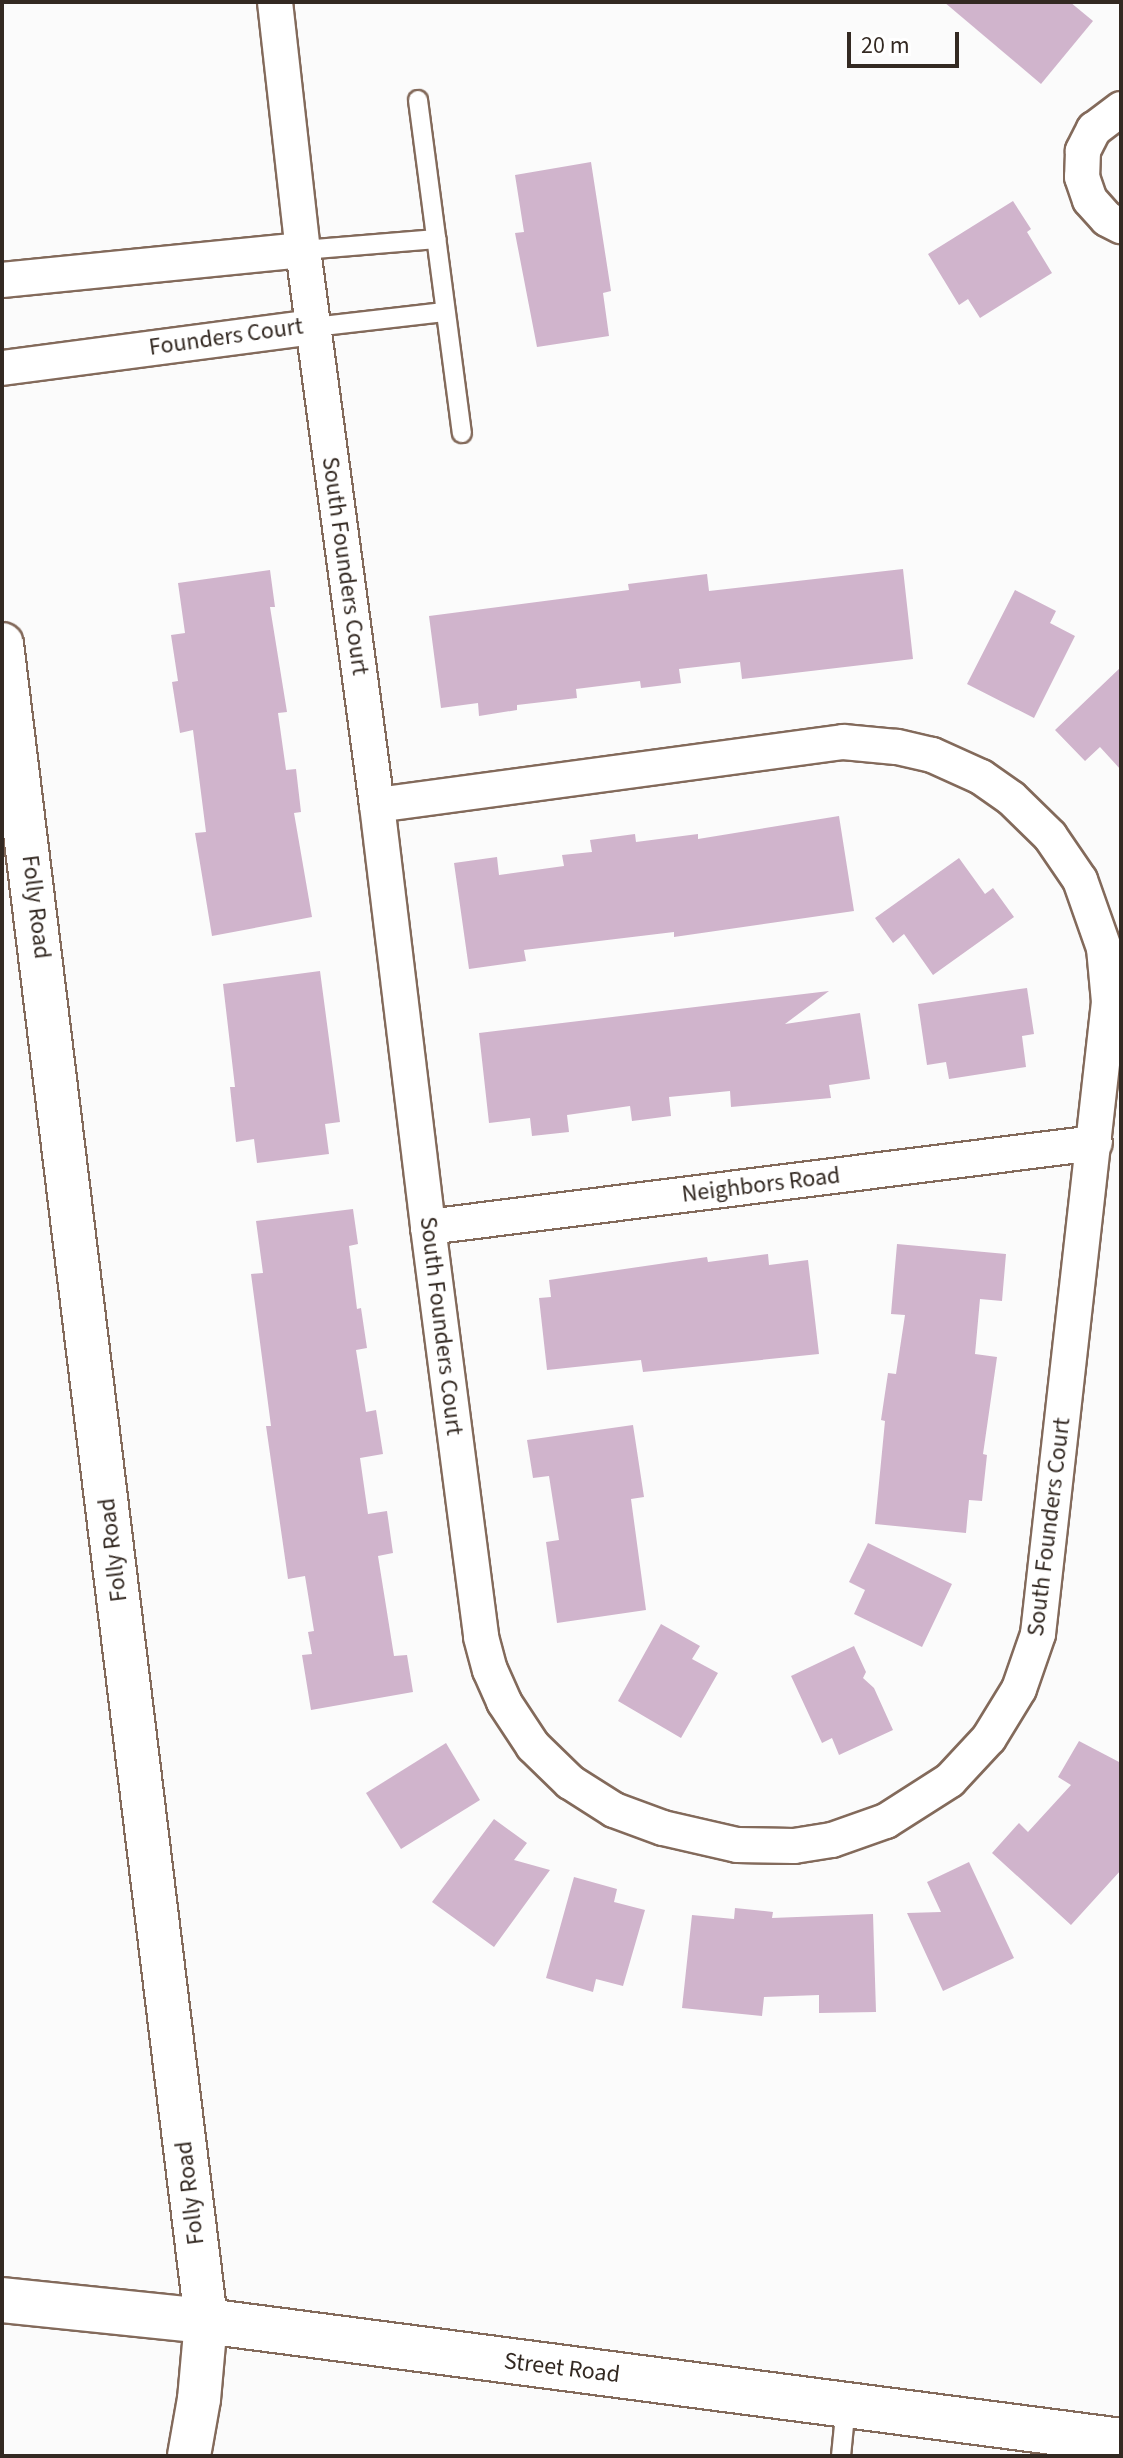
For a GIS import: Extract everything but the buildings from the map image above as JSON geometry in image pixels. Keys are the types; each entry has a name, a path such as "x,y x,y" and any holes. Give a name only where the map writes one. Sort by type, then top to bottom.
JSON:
{"main road":[{"name":"Street Road","path":"2,2300 206,2321 1121,2441"}],"street":[{"name":"Founders Court","path":"2,368 314,327 275,2"},
{"path":"1121,109 1094,129 1083,151 1082,177 1090,200 1107,219 1121,226"},
{"path":"2,280 303,250"},
{"name":"South Founders Court","path":"314,327 481,1637 504,1702 533,1746 570,1782 614,1810 663,1828 737,1845 794,1846 832,1840 886,1821 919,1803 950,1780 989,1738 1019,1689 1038,1634 1109,1002 1104,948 1080,880 1050,836 1011,798 981,777 932,755 896,747 843,742 377,805"},
{"name":"Folly Road","path":"2,644 206,2321 199,2399 189,2456"},
{"name":"Neighbors Road","path":"428,1227 1095,1143"}],"lane":[{"path":"418,100 462,433"},
{"path":"303,250 437,239"},
{"path":"314,327 444,312"},
{"path":"841,2456 846,2405"}]}
